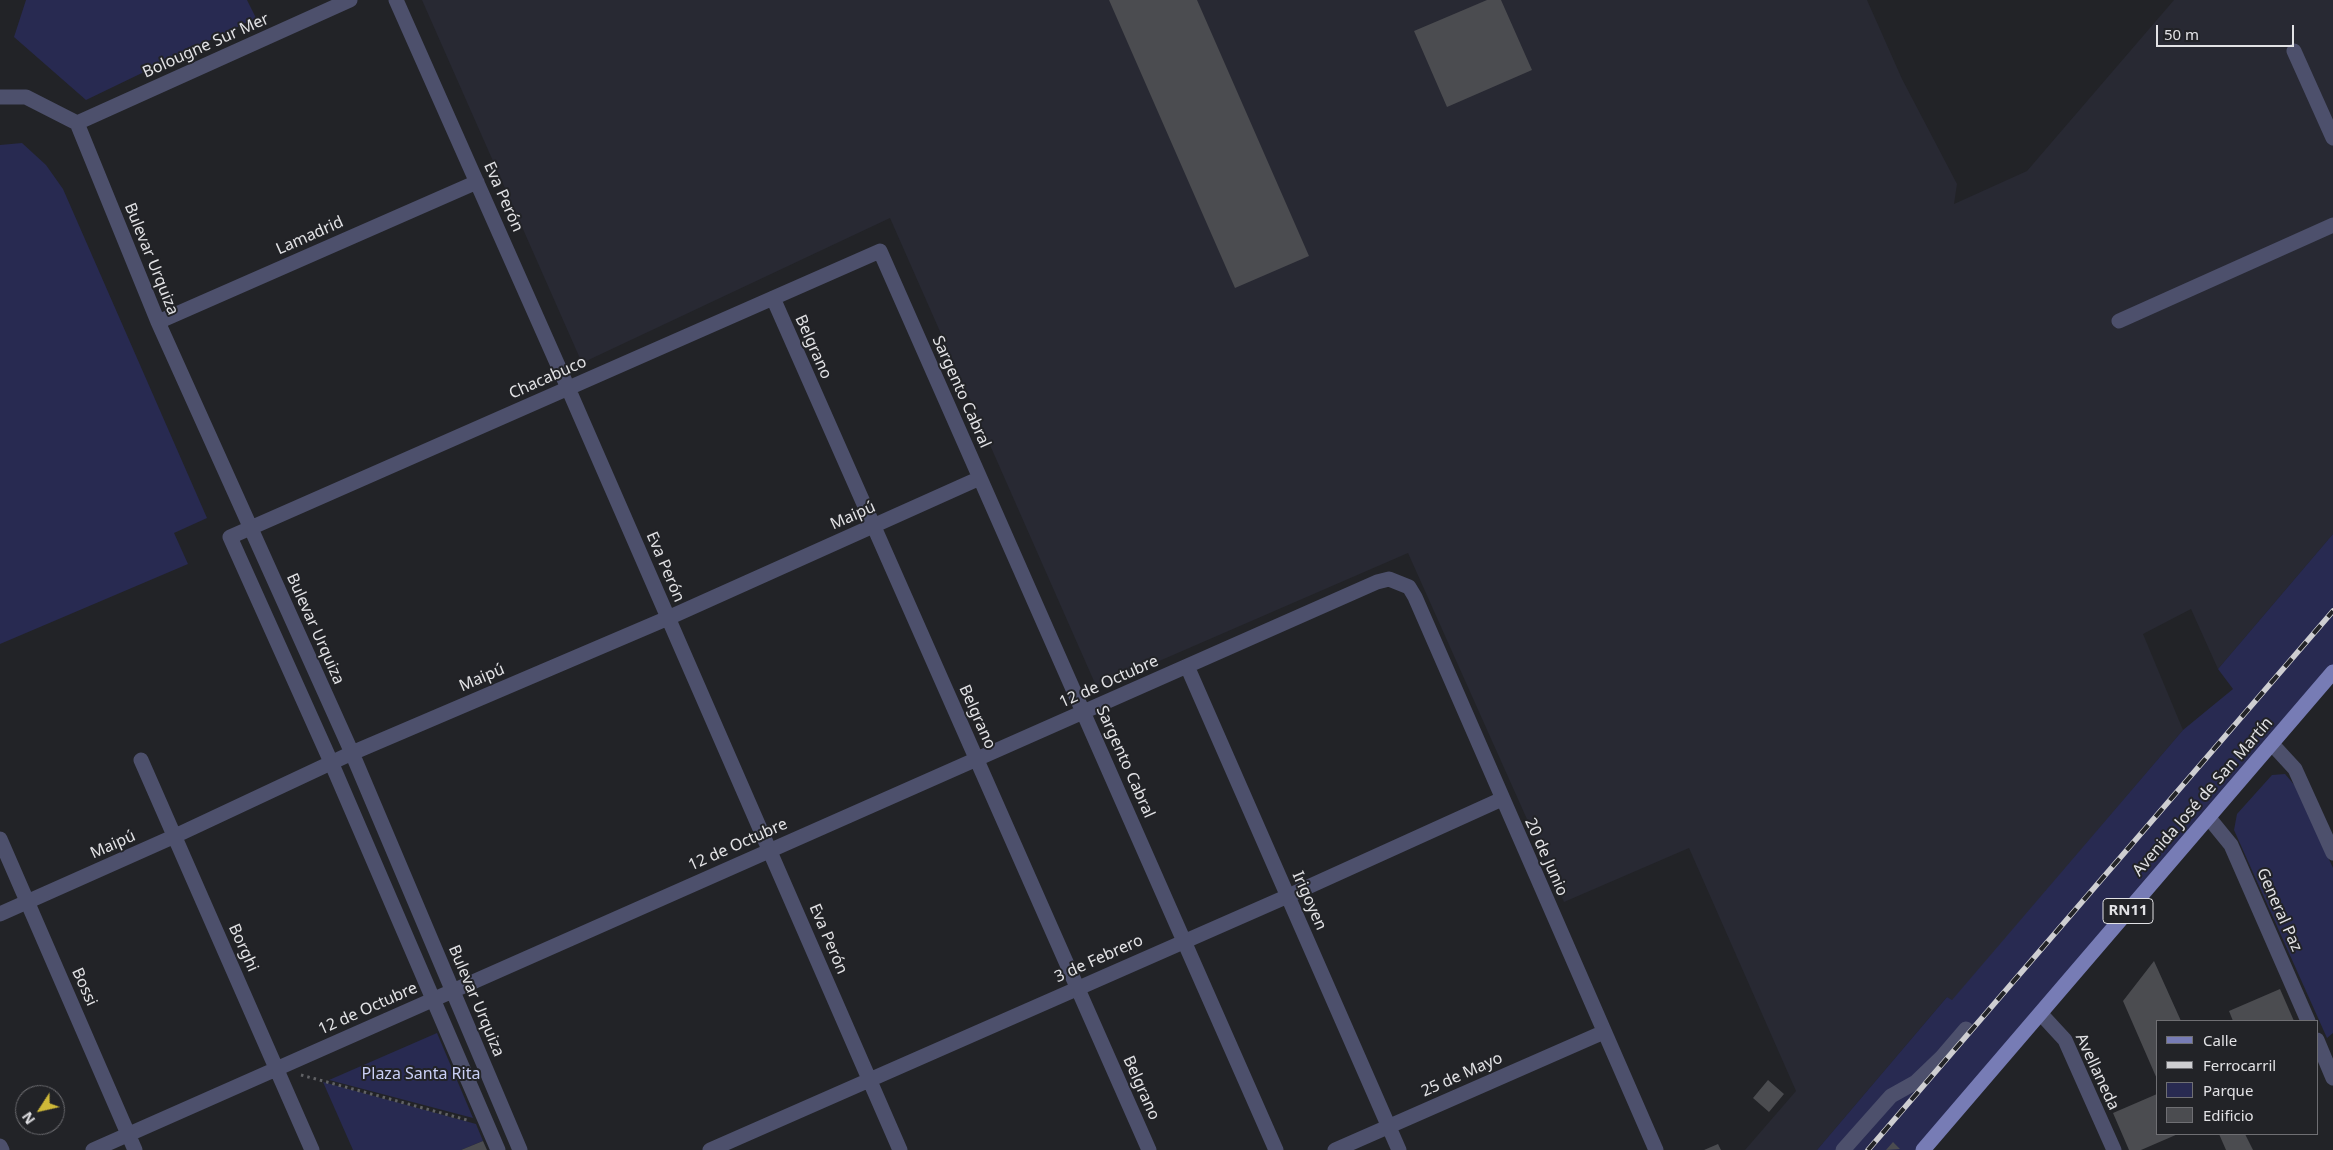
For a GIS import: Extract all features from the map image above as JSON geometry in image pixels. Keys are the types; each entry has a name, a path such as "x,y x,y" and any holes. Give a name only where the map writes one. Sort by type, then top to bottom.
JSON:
{"main road":[{"name":"Avenida José de San Martín","path":"1924,1150 2333,672"}],"street":[{"name":"Bolougne Sur Mer","path":"77,123 350,0"},
{"name":"Eva Perón","path":"396,0 568,388 900,1150"},
{"path":"2294,51 2330,122 2333,138"},
{"path":"0,97 26,97 77,123"},
{"name":"Bulevar Urquiza","path":"77,123 158,322 352,753 520,1150"},
{"name":"Lamadrid","path":"158,322 477,182"},
{"path":"2119,321 2333,226"},
{"name":"Chacabuco","path":"331,762 230,537 880,251"},
{"name":"Sargento Cabral","path":"880,251 1276,1150"},
{"name":"Belgrano","path":"773,298 1149,1150"},
{"name":"Maipú","path":"0,914 175,836 331,762 668,618 980,478"},
{"name":"12 de Octubre","path":"93,1150 1377,582 1389,579 1399,582"},
{"name":"20 de Junio","path":"1399,582 1408,588 1415,597 1656,1150"},
{"name":"Irigoyen","path":"1187,666 1399,1150"},
{"path":"2272,744 2295,768 2333,853"},
{"name":"Borghi","path":"141,760 312,1150"},
{"path":"331,762 498,1150"},
{"name":"3 de Febrero","path":"710,1150 1288,896 1502,799"},
{"name":"General Paz","path":"2209,818 2232,845 2308,1020"},
{"name":"Bossi","path":"0,839 135,1150"},
{"name":"Avellaneda","path":"2041,1014 2065,1040 2114,1150"},
{"path":"1842,1150 1891,1096 1916,1082 1942,1058 1966,1029"},
{"name":"25 de Mayo","path":"1335,1150 1604,1032"},
{"path":"2318,1042 2333,1078"},
{"path":"0,1146 2,1150"}],"path":[{"path":"276,1069 487,1125"}],"shaded area":[{"path":"422,0 1867,0 1902,79 1957,184 1954,204 2027,171 2174,0 2333,0 2333,534 2218,669 2191,609 2143,634 2183,730 1952,1001 1947,997 1817,1150 1745,1150 1796,1091 1689,848 1564,902 1408,553 1097,688 890,218 582,363"}],"green space":[{"path":"26,0 247,0 256,18 86,100 14,37"},
{"path":"22,143 46,165 63,189 207,518 174,533 188,564 0,644 0,145"},
{"path":"2333,534 2333,672 1923,1150 1817,1150 1947,997 1952,1000 2183,730 2233,689 2218,669"},
{"path":"2285,774 2297,788 2333,868 2333,1033 2327,1038 2234,830 2237,814 2272,775"},
{"name":"Plaza Santa Rita","path":"437,1033 473,1118 329,1080"},
{"path":"323,1082 476,1124 483,1141 461,1150 353,1150"}],"building":[{"path":"1109,0 1197,0 1309,256 1235,288"},
{"path":"1487,0 1501,0 1532,70 1447,107 1414,31"},
{"path":"2154,961 2181,1020 2156,1020 2156,1077 2123,1001"},
{"path":"2280,989 2294,1020 2233,1020 2229,1011"},
{"path":"1768,1080 1784,1094 1769,1112 1753,1098"},
{"path":"2156,1094 2156,1135 2176,1135 2141,1150 2129,1150 2113,1113"},
{"path":"2219,1135 2246,1135 2253,1150 2226,1150"},
{"path":"483,1141 487,1150 461,1150"},
{"path":"1893,1142 1900,1149 1886,1150"},
{"path":"1718,1144 1721,1150 1704,1150"}],"railway":[{"path":"1868,1150 2333,611"}]}
